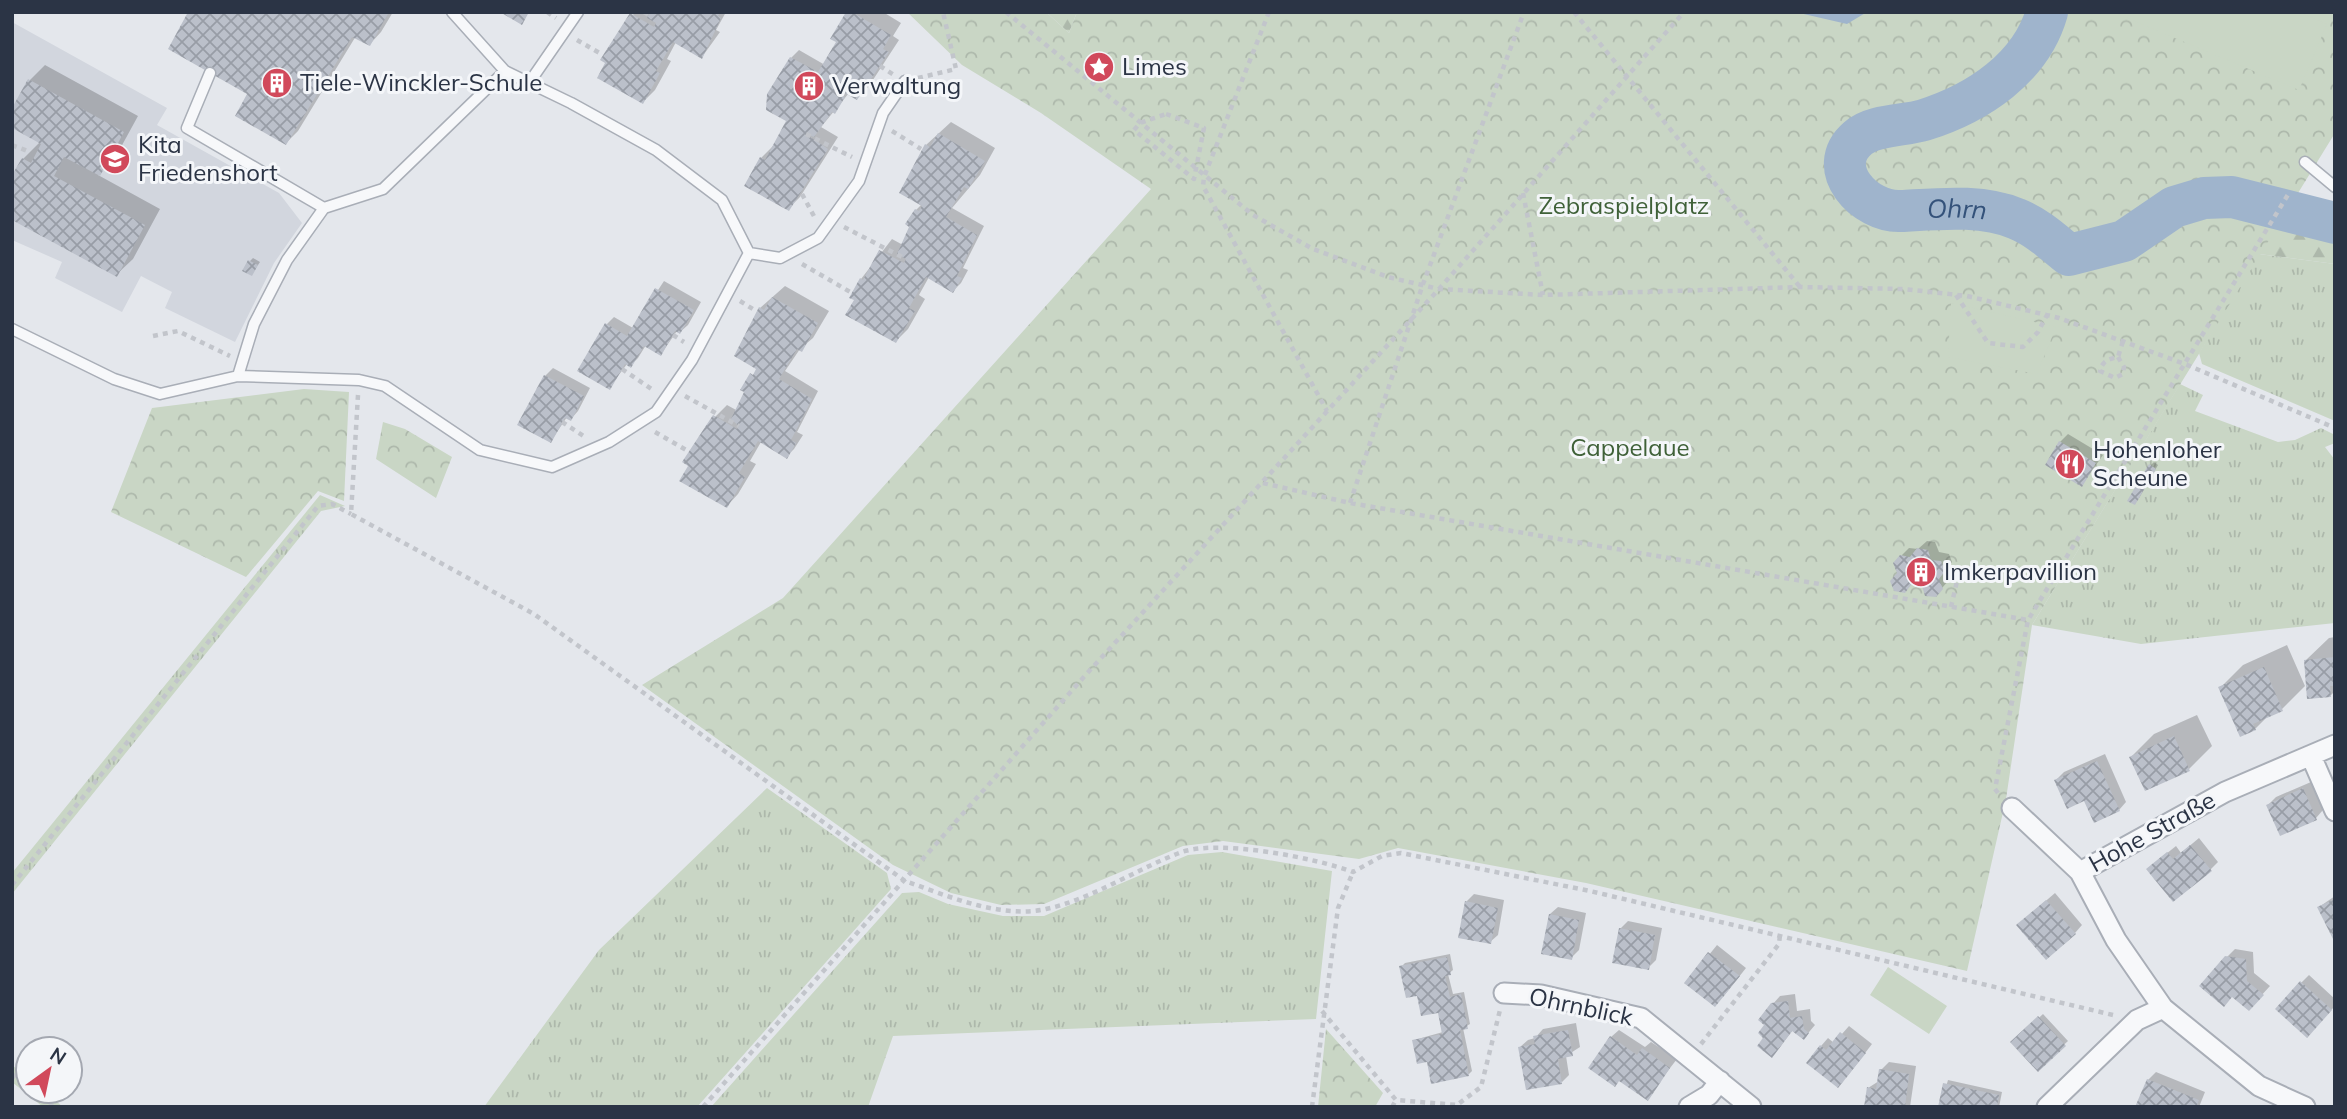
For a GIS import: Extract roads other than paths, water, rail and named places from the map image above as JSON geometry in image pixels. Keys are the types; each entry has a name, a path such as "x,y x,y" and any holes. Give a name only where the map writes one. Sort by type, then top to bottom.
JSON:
{"street":[{"name":"Hohe Straße","path":"2011,808 2080,872 2225,792 2335,745"},
{"path":"2311,756 2335,811"},
{"path":"2080,872 2116,940 2163,1009 2259,1086 2305,1107"},
{"name":"Ohrnblick","path":"1504,993 1541,995 1641,1018 1751,1107"},
{"path":"2047,1107 2137,1020 2163,1009"},
{"path":"1689,1107 1709,1095 1720,1081"}],"lane":[{"path":"452,12 505,71 656,150 722,200 749,253"},
{"path":"529,83 578,12"},
{"path":"239,376 254,324 286,260 324,208 383,189 505,71"},
{"path":"210,73 187,128 324,208"},
{"path":"749,253 780,258 818,238 859,181 880,122 905,81"},
{"path":"2305,162 2335,187"},
{"path":"12,329 114,379 160,394 239,376 359,380 385,387 480,450 552,467 598,446 656,412 692,360 749,253"}],"water":[{"path":"1795,12 1867,12 1847,24"}],"waterway":[{"name":"Ohrn","path":"2047,12 2029,50 2000,81 1964,104 1944,113 1916,122 1872,130 1858,138 1848,150 1845,162 1847,175 1862,197 1887,210 1975,209 2003,214 2031,226 2069,255 2124,241 2174,207 2204,198 2232,197 2335,223"}],"place":[{"name":"Limes","path":"1099,67"},
{"name":"Tiele-Winckler-Schule","path":"277,83"},
{"name":"Verwaltung","path":"809,86"},
{"name":"Kita Friedenshort","path":"115,159"},
{"name":"Hohenloher Scheune","path":"2070,464"},
{"name":"Imkerpavillion","path":"1921,572"}],"park label":[{"name":"Zebraspielplatz","path":"1624,206"},
{"name":"Cappelaue","path":"1630,448"}]}
